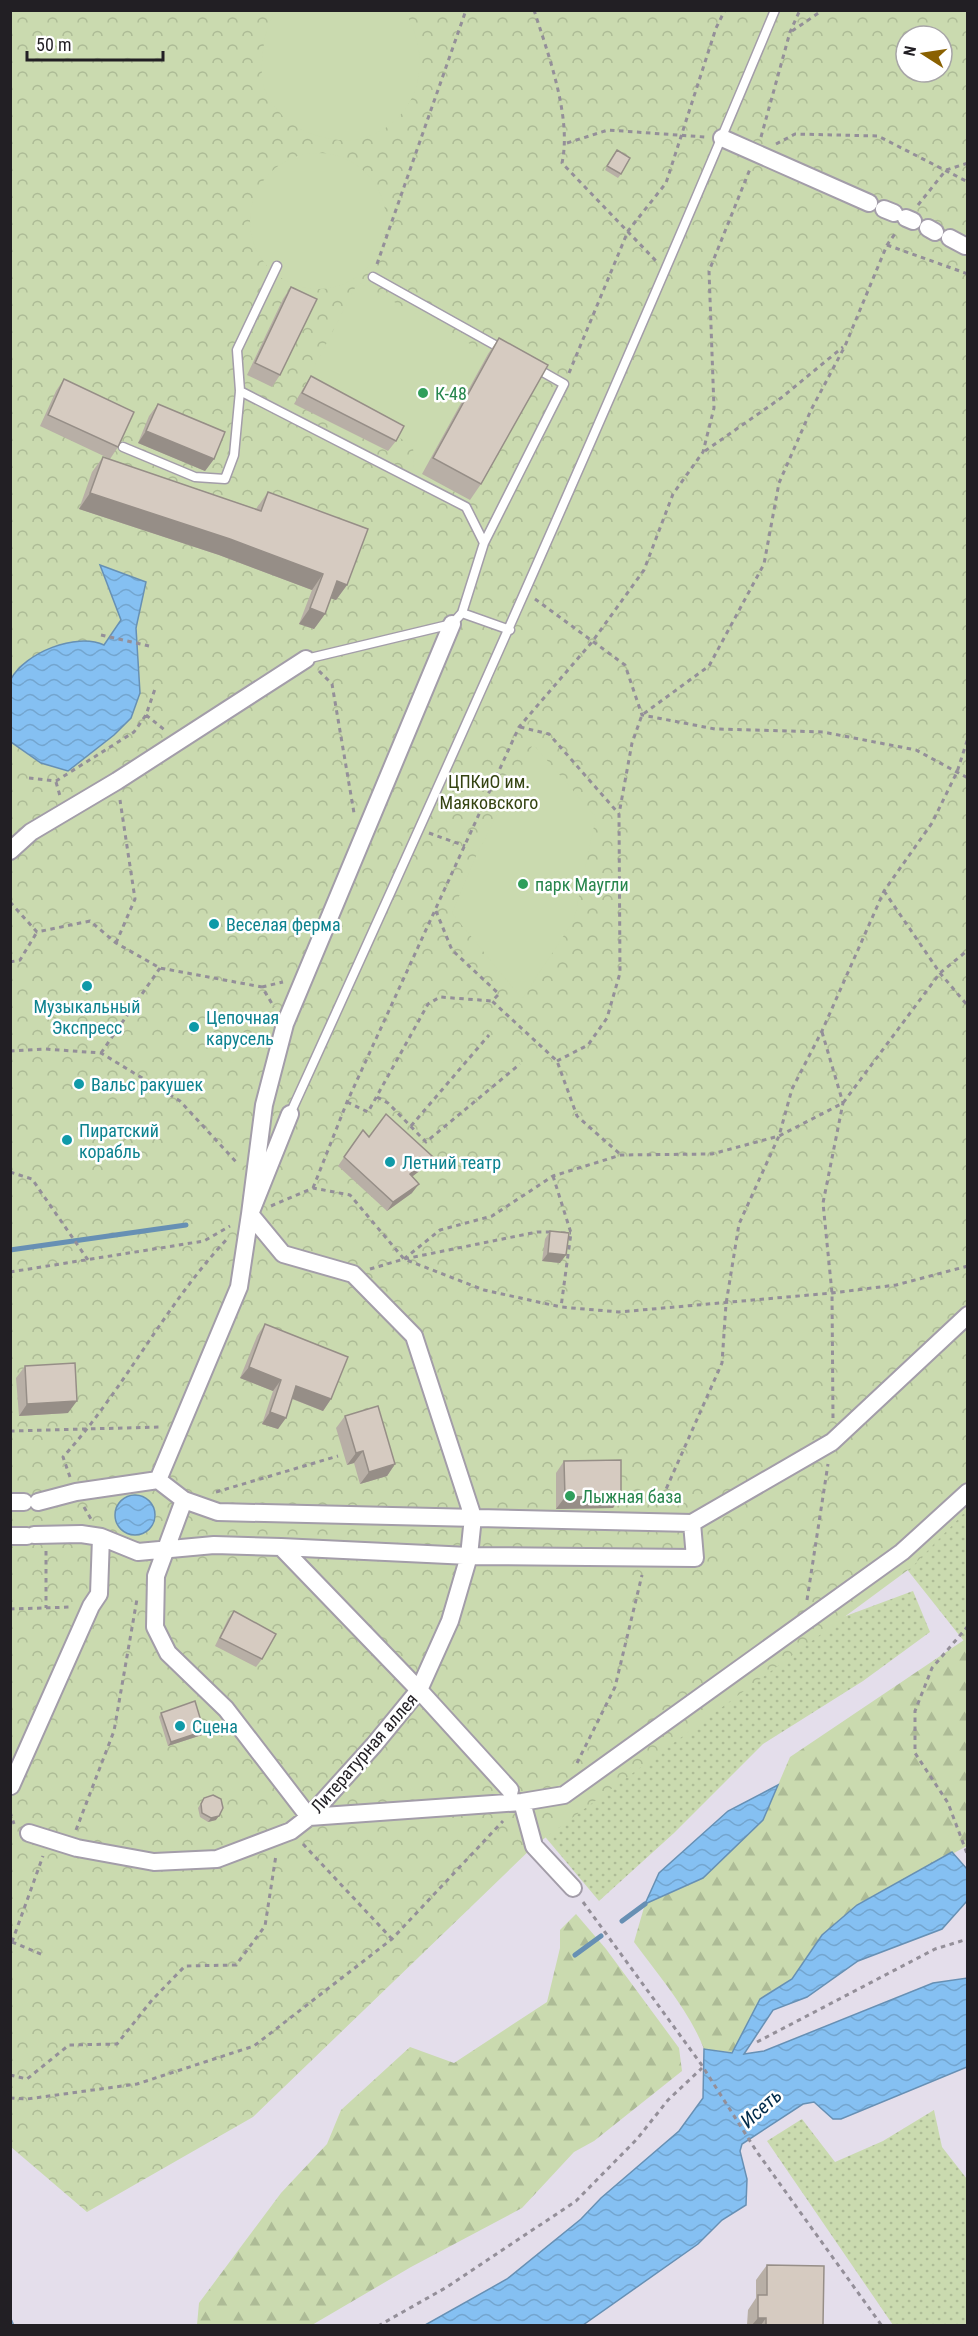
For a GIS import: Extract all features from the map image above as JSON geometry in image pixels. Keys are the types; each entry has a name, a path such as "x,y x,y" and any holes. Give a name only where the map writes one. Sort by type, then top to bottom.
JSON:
{"street":[{"path":"722,138 916,223"},
{"path":"158,1480 239,1287 264,1105 285,1024 359,841 457,618"},
{"path":"10,851 31,832 179,742 306,658"},
{"path":"250,1215 290,1114"},
{"name":"Литературная аллея","path":"22,1831 70,1845 154,1862 217,1859 285,1833 309,1817 374,1745 419,1690 450,1621 469,1556 473,1517 414,1336 353,1274 284,1254 250,1215"},
{"path":"24,1502 158,1480 184,1500 218,1512 653,1520 692,1523 832,1442 968,1315"},
{"path":"184,1500 156,1576 155,1627 168,1653 226,1709 309,1817 516,1796 564,1796 902,1552 968,1492"},
{"path":"29,1535 81,1534 101,1537 138,1552 214,1545 469,1556 645,1559 695,1558 692,1523"},
{"path":"11,1786 91,1606 99,1594 101,1537"},
{"path":"281,1547 419,1690 516,1796 534,1846 573,1888"}],"lane":[{"path":"290,1114 510,630 666,272 775,10"},
{"path":"123,447 195,477 225,478 234,455 240,391 237,350 278,266"},
{"path":"373,277 513,355"},
{"path":"457,618 484,543 564,384 523,361"},
{"path":"240,391 466,507 484,543"},
{"path":"306,658 457,618 510,630"}],"path":[{"path":"373,277 466,10"},
{"path":"534,10 548,52 567,144 562,163 666,272"},
{"path":"564,384 628,231 666,183 716,28 725,10"},
{"path":"703,452 714,408 709,271 756,154 790,32 800,10"},
{"path":"790,32 823,10"},
{"path":"567,144 608,130 722,138"},
{"path":"756,154 795,134 878,136 968,182"},
{"path":"557,1061 588,1045 607,1018 620,973 619,813 632,743 642,715 709,666 764,564 779,483 811,410 845,346 887,245 916,223 946,170 968,163"},
{"path":"887,245 968,274"},
{"path":"312,1188 347,1102 519,727 592,642 644,570 673,494 703,452 781,398 845,346"},
{"path":"526,592 625,665 642,715"},
{"path":"101,635 149,646"},
{"path":"306,658 332,684 359,841"},
{"path":"29,778 56,781 134,732 146,715 156,686"},
{"path":"146,715 179,742"},
{"path":"642,715 715,729 823,732 916,750 968,778"},
{"path":"519,727 549,734 619,813"},
{"path":"653,1520 722,1363 726,1304 739,1224 778,1136 792,1089 822,1031 884,891 932,823 957,772 968,738"},
{"path":"116,943 135,899 117,781"},
{"path":"432,834 465,846"},
{"path":"884,891 940,972 968,1006"},
{"path":"10,902 38,932"},
{"path":"436,909 452,950 499,994 492,1001"},
{"path":"10,962 20,960 38,932 90,921 116,943 160,968 262,987 285,1024"},
{"path":"832,1293 823,1203 843,1103 940,972 968,950"},
{"path":"100,1053 160,968"},
{"path":"347,1102 368,1112 428,1004 440,997 492,1001 557,1061 577,1116 621,1155"},
{"path":"822,1031 843,1103"},
{"path":"411,1126 489,1035"},
{"path":"10,1051 45,1049 100,1053 180,1101 238,1164"},
{"path":"376,1097 388,1103 426,1142 520,1064"},
{"path":"404,1259 440,1230 492,1216 553,1176 621,1155 712,1154 778,1136 843,1103"},
{"path":"10,1172 32,1179 88,1260"},
{"path":"553,1176 571,1233 561,1307"},
{"path":"10,1272 204,1241 250,1215 312,1188 350,1195 404,1259 484,1290 561,1307 620,1312 726,1304 896,1285 968,1266"},
{"path":"90,1428 199,1268 250,1215"},
{"path":"353,1274 404,1259 537,1232 571,1233"},
{"path":"10,1431 181,1426"},
{"path":"215,1492 338,1456"},
{"path":"29,1535 46,1608"},
{"path":"564,1796 615,1688 645,1559"},
{"path":"70,1845 114,1731 137,1598"},
{"path":"10,1609 91,1606"},
{"path":"968,1626 932,1668 915,1711 915,1752 948,1803 968,1856"},
{"path":"10,2098 27,2098 137,2084 254,2046 392,1939 516,1796"},
{"path":"10,1812 22,1831"},
{"path":"285,1833 392,1939"},
{"path":"10,2075 27,2079 69,2045 117,2044 185,1966 236,1965 265,1926 285,1833"},
{"path":"43,1955 11,1941 50,1839"},
{"path":"573,1888 704,2069 757,2152 882,2325"},
{"path":"757,2042 935,1949 968,1939"},
{"path":"378,2325 447,2287 576,2201 637,2139 668,2100 704,2069"}],"green space":[{"name":"ЦПКиО им. Маяковского","path":"11,11 967,11 967,1510 912,1567 534,1846 253,2117 87,2212 11,2147"},
{"path":"276,11 405,11 417,40 420,64 416,88 401,115 377,133 348,140 318,136 300,129 289,121 277,110 269,98 262,79 264,42 267,29"},
{"path":"318,153 344,158 356,164 366,173 375,183 381,195 386,221 381,247 375,259 366,269 356,278 344,284 318,289 292,284 280,278 270,269 261,259 255,247 250,221 255,195 261,183 270,173 280,164 292,158"},
{"name":"К-48","path":"358,282 537,381 470,500 414,469 413,445 304,387"},
{"name":"парк Маугли","path":"533,744 596,817 574,920 522,999 452,913 476,856"},
{"path":"967,1475 967,1645 894,1553"},
{"path":"913,1591 930,1632 863,1681 763,1744 674,1833 599,1901 531,1820 816,1627"},
{"path":"964,1640 968,1645 967,1846 857,1905 822,1935 792,1979 760,1999 744,2054 704,2049 682,2007 634,1942 645,1904 703,1878 763,1820 790,1757"},
{"path":"576,1914 606,1949 679,2048 682,2071 594,2141 574,2152 522,2208 411,2267 312,2325 197,2325 199,2303 281,2193 327,2144 341,2110 410,2047 454,2063 547,2002 560,1948 560,1930"},
{"path":"934,2110 942,2147 967,2179 967,2325 893,2325 767,2141 802,2119 835,2162 883,2141"}],"water":[{"path":"100,565 146,582 136,628 140,693 131,718 114,735 68,771 41,763 11,742 11,679 28,661 52,647 80,641 104,645 121,620"},
{"path":"135,1495 143,1496 149,1501 154,1507 154,1523 149,1529 143,1534 135,1535 127,1534 121,1529 116,1523 115,1515 116,1507 121,1501 127,1496"},
{"path":"778,1785 763,1820 703,1878 645,1904 659,1873 728,1811"},
{"name":"Исеть","path":"952,1852 967,1869 967,1901 942,1929 858,1961 807,1997 773,2010 744,2054 764,2051 933,1983 967,1978 967,2067 841,2119 833,2119 814,2102 803,2104 742,2144 740,2151 747,2179 746,2205 722,2220 698,2244 583,2325 425,2325 507,2279 581,2219 601,2198 679,2131 703,2098 704,2049 732,2053 760,1999 792,1979 822,1935 857,1905"}],"building":[{"path":"617,150 630,158 621,174 607,166"},
{"path":"291,287 317,299 280,375 255,363"},
{"path":"499,338 548,365 481,484 433,458"},
{"path":"311,376 404,426 396,441 302,393"},
{"path":"64,379 134,412 118,447 48,415"},
{"path":"158,404 225,432 214,459 146,431"},
{"path":"103,457 261,511 268,492 368,529 347,585 337,581 325,614 310,608 323,574 230,539 90,493"},
{"name":"Летний театр","path":"386,1114 432,1156 410,1174 419,1184 393,1202 344,1157 363,1130 369,1137"},
{"path":"550,1231 569,1233 566,1255 548,1253"},
{"path":"265,1324 348,1357 331,1399 296,1386 286,1418 270,1412 281,1380 249,1367"},
{"path":"75,1363 77,1401 27,1404 25,1366"},
{"path":"378,1406 395,1464 369,1472 363,1451 356,1453 345,1416"},
{"path":"621,1460 621,1496 565,1497 564,1461"},
{"path":"234,1611 276,1634 262,1659 220,1638"},
{"name":"Сцена","path":"195,1701 204,1731 171,1742 161,1713"},
{"path":"213,1795 221,1799 223,1808 219,1816 211,1818 202,1813 201,1804 204,1798"},
{"path":"767,2265 824,2266 823,2325 766,2325 766,2318 758,2318 758,2295 767,2295"}],"waterway":[{"path":"10,1250 186,1225"},
{"path":"622,1921 645,1904"},
{"path":"575,1955 601,1936"},
{"path":"10,2321 12,2326"}],"place":[{"name":"К-48","path":"423,393"},
{"name":"парк Маугли","path":"523,884"},
{"name":"Веселая ферма","path":"214,924"},
{"name":"Музыкальный Экспресс","path":"87,986"},
{"name":"Цепочная карусель","path":"194,1027"},
{"name":"Вальс ракушек","path":"79,1084"},
{"name":"Пиратский корабль","path":"67,1140"},
{"name":"Летний театр","path":"390,1162"},
{"name":"Лыжная база","path":"570,1496"},
{"name":"Сцена","path":"180,1726"}]}
